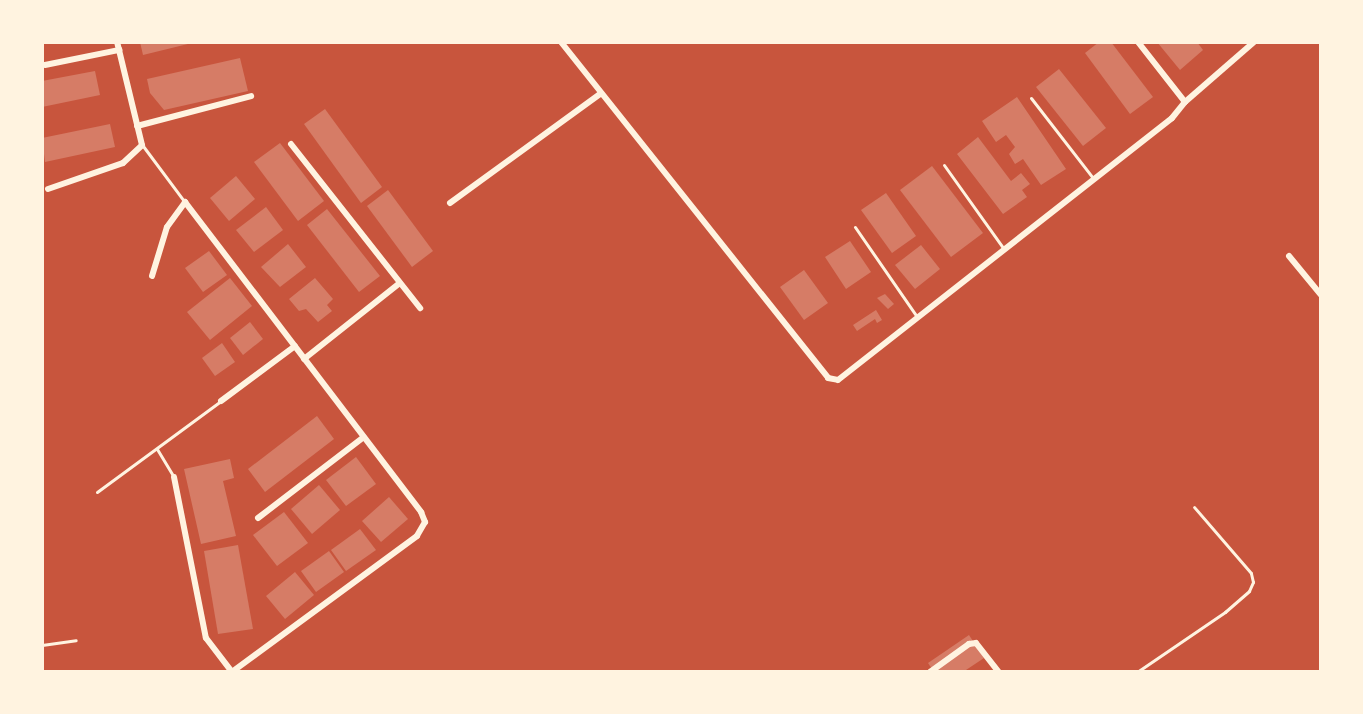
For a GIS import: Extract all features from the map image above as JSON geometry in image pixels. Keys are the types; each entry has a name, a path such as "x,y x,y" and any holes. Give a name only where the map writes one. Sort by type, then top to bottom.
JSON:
{"street":[{"path":"48,189 123,164 142,145 117,42"},
{"path":"561,42 600,94 828,378 838,380 1172,118 1185,102 1254,42"},
{"path":"1138,42 1185,102"},
{"path":"45,65 119,50"},
{"path":"450,203 600,94"},
{"path":"137,126 250,96"},
{"path":"291,144 420,308"},
{"path":"152,276 167,227 185,202 421,512 425,522 417,536 232,672 206,638 174,477"},
{"path":"1289,256 1321,295"},
{"path":"304,359 400,283"},
{"path":"221,401 295,346"},
{"path":"258,518 364,437"},
{"path":"930,672 969,644 976,644 999,672"}],"lane":[{"path":"1031,98 1094,179"},
{"path":"142,145 185,202"},
{"path":"944,165 1005,250"},
{"path":"855,227 918,319"},
{"path":"98,492 221,401"},
{"path":"157,449 174,477"},
{"path":"1137,672 1225,612 1249,591 1253,582 1247,567 1194,507"},
{"path":"42,645 76,640"}],"building":[{"path":"140,42 192,42 192,43 143,55"},
{"path":"1099,42 1111,42 1153,97 1130,114 1085,53"},
{"path":"1157,42 1197,42 1203,50 1180,70"},
{"path":"240,58 248,91 164,110 150,93 147,79"},
{"path":"1059,69 1106,128 1083,146 1036,87"},
{"path":"95,71 100,95 42,107 42,81"},
{"path":"1017,97 1066,169 1041,185 1023,159 1015,164 1009,154 1015,147 1006,135 996,142 982,121"},
{"path":"325,109 382,187 361,203 304,124"},
{"path":"110,124 115,147 45,162 42,138"},
{"path":"978,137 1011,181 1021,173 1030,184 1022,190 1027,197 1003,214 957,154"},
{"path":"280,143 324,201 298,221 254,162"},
{"path":"932,166 983,233 951,257 900,190"},
{"path":"236,176 255,199 229,221 210,198"},
{"path":"388,190 433,251 412,267 367,206"},
{"path":"886,193 916,236 892,253 861,210"},
{"path":"266,207 283,230 254,252 236,230"},
{"path":"327,209 380,276 359,292 307,225"},
{"path":"850,241 871,272 846,289 825,257"},
{"path":"288,244 306,267 280,287 261,267"},
{"path":"921,245 940,269 915,289 895,265"},
{"path":"209,251 227,275 203,292 185,268"},
{"path":"804,270 828,303 804,320 780,287"},
{"path":"230,278 252,306 210,340 187,312"},
{"path":"315,278 333,299 327,305 332,311 318,322 306,309 299,311 289,299"},
{"path":"885,294 894,304 888,309 877,298"},
{"path":"876,310 882,320 877,323 875,319 857,331 853,325"},
{"path":"250,322 263,339 243,355 230,338"},
{"path":"222,343 235,362 215,376 202,358"},
{"path":"317,416 334,439 265,492 248,469"},
{"path":"356,457 376,484 346,506 326,480"},
{"path":"230,459 234,478 223,481 236,536 201,544 184,469"},
{"path":"319,485 340,510 312,534 291,509"},
{"path":"389,497 408,519 381,542 362,521"},
{"path":"284,512 308,543 277,566 253,535"},
{"path":"360,529 376,550 346,571 331,550"},
{"path":"238,545 253,629 218,634 204,551"},
{"path":"329,551 344,572 316,592 301,571"},
{"path":"295,572 314,595 285,619 266,596"},
{"path":"969,635 984,658 963,672 934,672 928,663"}]}
